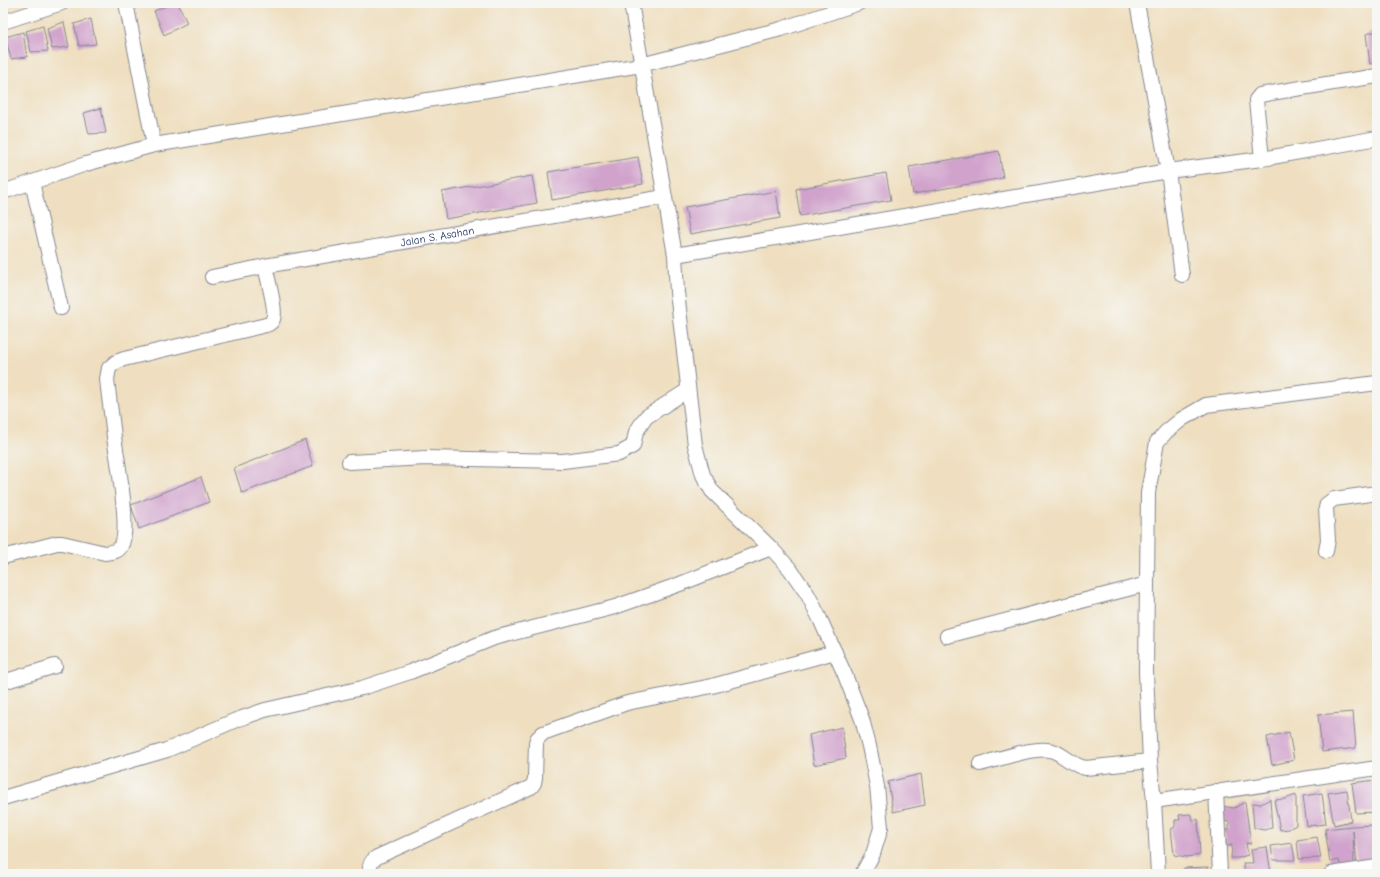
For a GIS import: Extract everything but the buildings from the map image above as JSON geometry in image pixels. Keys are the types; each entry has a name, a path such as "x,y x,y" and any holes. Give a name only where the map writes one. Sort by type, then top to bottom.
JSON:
{"street":[{"path":"3,22 62,3"},
{"path":"126,3 154,145"},
{"path":"631,3 675,255 688,390 695,445 705,479 712,491 771,548 790,569 808,595 835,652 862,719 870,746 877,786 881,828 873,854 862,874"},
{"path":"3,192 86,164 154,145 641,65 781,29 860,3"},
{"path":"1137,3 1168,171 1182,275"},
{"path":"1262,159 1256,100 1260,95 1377,76"},
{"path":"675,255 1168,171 1262,159 1377,138"},
{"path":"32,182 61,308"},
{"name":"Jalan S. Asahan","path":"212,277 265,266 664,197"},
{"path":"3,557 57,543 105,553 112,552 122,546 124,538 123,498 107,379 109,368 116,362 124,359 266,325 271,322 274,319 274,309 265,266"},
{"path":"1158,874 1150,761 1146,672 1148,492 1157,442 1166,432 1195,410 1206,405 1377,383"},
{"path":"349,462 426,458 563,461 620,454 633,446 636,432 646,417 688,390"},
{"path":"1326,551 1328,540 1327,504 1334,499 1377,493"},
{"path":"4,796 167,750 236,720 265,710 362,688 410,672 494,638 614,607 680,584 771,548"},
{"path":"947,636 1147,584"},
{"path":"372,874 369,866 371,861 377,856 531,787 535,778 536,743 537,739 543,733 626,703 712,686 835,652"},
{"path":"3,682 55,666"},
{"path":"980,764 1037,750 1054,751 1080,767 1086,768 1150,761"},
{"path":"1154,801 1377,768"},
{"path":"1216,791 1220,874"},
{"path":"1331,874 1377,867"}]}
